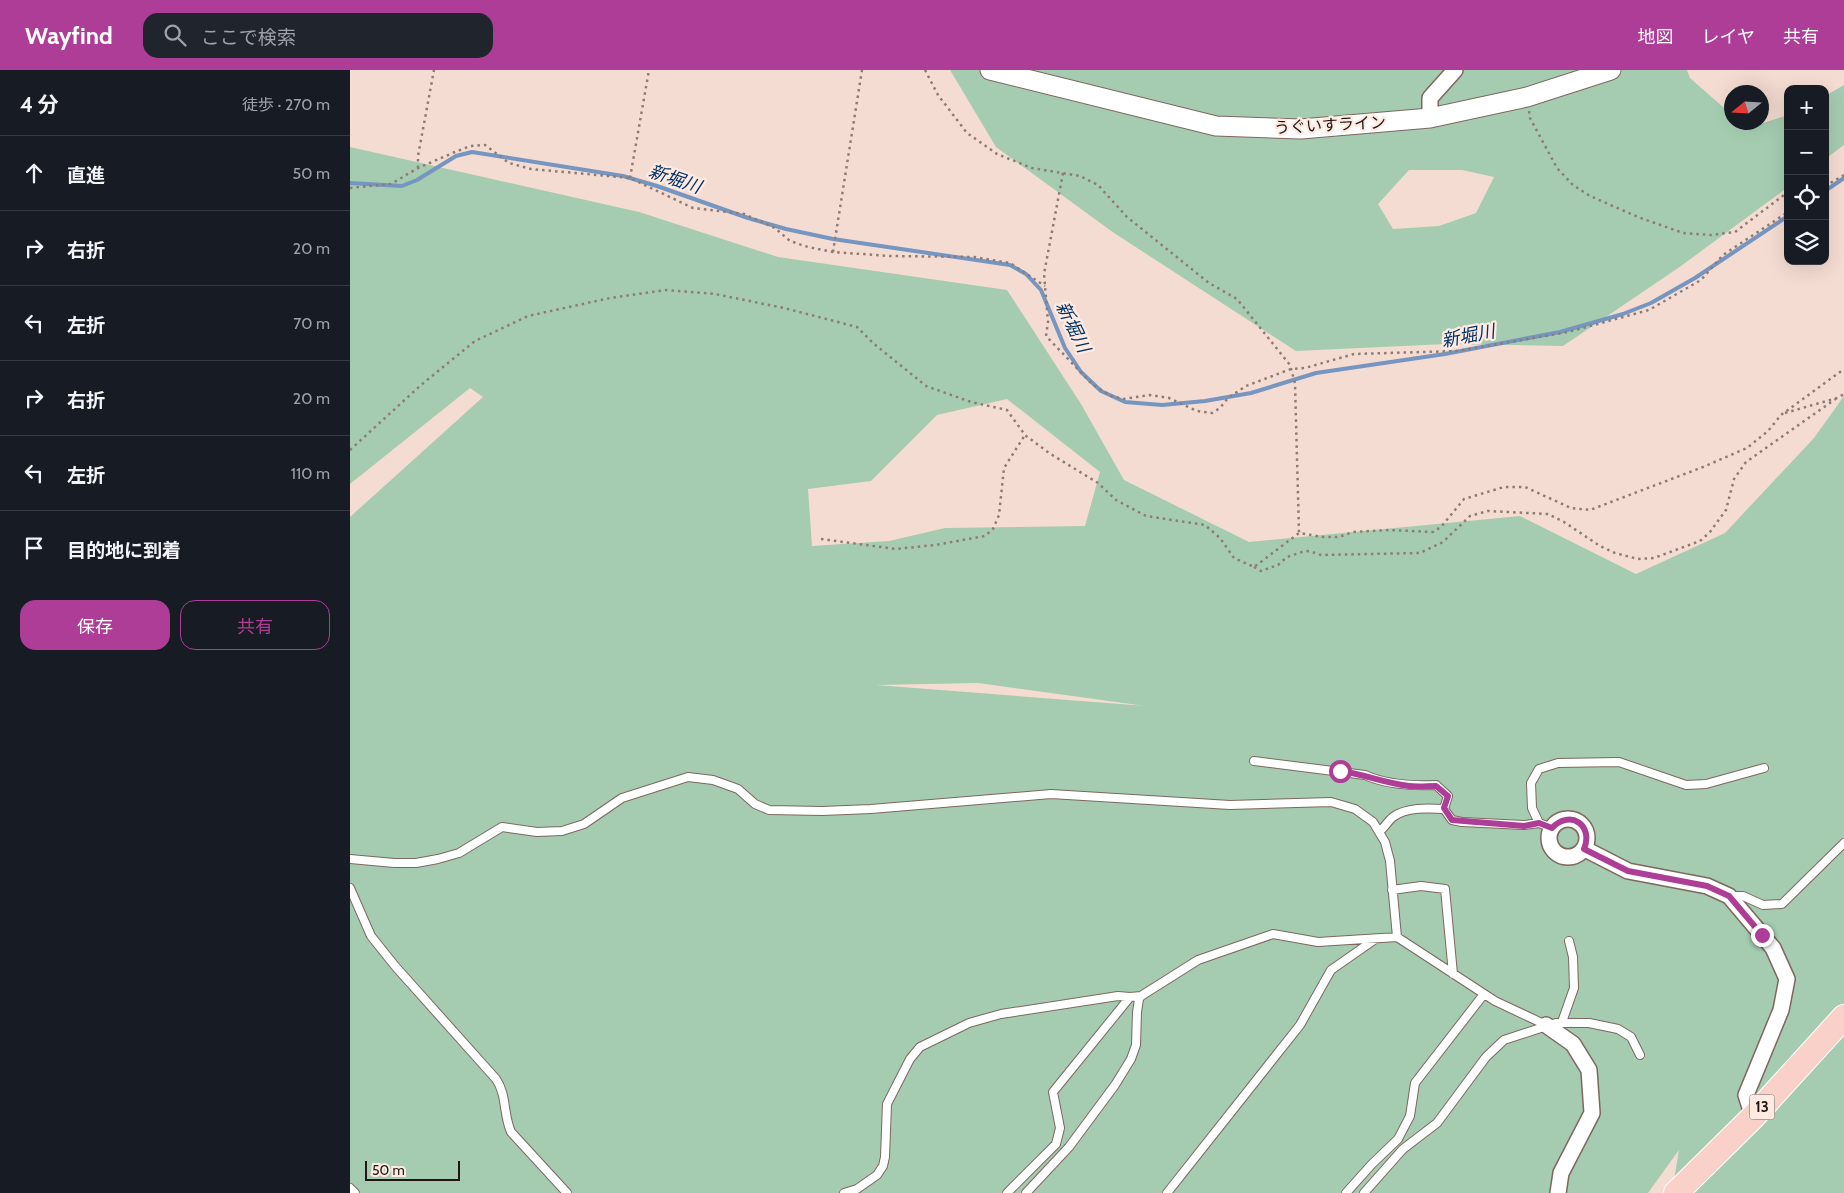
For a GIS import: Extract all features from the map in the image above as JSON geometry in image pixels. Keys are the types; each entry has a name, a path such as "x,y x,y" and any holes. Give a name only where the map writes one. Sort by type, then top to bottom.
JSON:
{"main road":[{"name":"13","path":"1676,1193 1753,1117 1844,1017"}],"street":[{"name":"うぐいすライン","path":"990,70 1216,126 1301,129 1430,118 1527,97 1611,70"},
{"path":"1430,118 1430,98 1455,70"},
{"path":"1564,819 1572,819 1579,822 1587,834 1587,842 1584,849 1579,855 1572,858 1564,858 1557,855 1549,842 1546,825 1564,819"},
{"path":"1584,849 1628,871 1707,886 1729,896 1772,948 1787,979 1782,1010 1746,1095 1753,1117"},
{"path":"1546,1025 1573,1044 1589,1070 1592,1113 1561,1173 1558,1193"}],"lane":[{"path":"1254,761 1356,773 1374,779 1410,786 1436,786 1448,796 1444,808"},
{"path":"1546,825 1532,808 1531,783 1539,770 1558,763 1618,762 1686,785 1706,784 1764,768"},
{"path":"350,859 416,863 438,860 459,853 502,827 537,832 562,831 584,824 622,798 688,777 713,780 738,789 755,804 769,810 822,811 871,809 1052,794 1230,804 1331,802 1355,808 1373,822 1385,842 1390,861 1397,938"},
{"path":"1379,832 1393,817 1406,812 1428,808 1444,808"},
{"path":"1444,808 1452,820 1462,822 1524,826 1546,825"},
{"path":"1729,896 1743,896 1763,905 1782,904 1844,843"},
{"path":"1392,890 1421,886 1445,889 1452,974"},
{"path":"350,888 371,936 395,966 496,1079 502,1087 507,1123 511,1132 567,1193"},
{"path":"1026,1193 1069,1147 1115,1085 1131,1059 1136,1045 1138,1000 1141,996 1198,960 1273,934 1318,942 1397,938 1495,1001 1546,1025"},
{"path":"1167,1193 1300,1025 1331,970 1376,939"},
{"path":"1562,1022 1574,988 1573,957 1568,941"},
{"path":"1346,1193 1398,1139 1410,1116 1415,1083 1484,994"},
{"path":"844,1193 857,1189 877,1175 883,1166 887,1104 910,1059 920,1047 969,1023 1001,1014 1118,996 1141,996"},
{"path":"1007,1193 1056,1144 1060,1128 1053,1092 1130,997"},
{"path":"1364,1193 1403,1149 1436,1123 1486,1057 1504,1040 1546,1025 1562,1022 1588,1023 1618,1029 1631,1036 1640,1055"},
{"path":"350,1188 355,1193"}],"path":[{"path":"418,168 418,156 434,70"},
{"path":"630,178 649,70"},
{"path":"833,252 862,70"},
{"path":"925,70 938,95 967,133 997,154 1032,168 1080,176 1098,185 1127,217 1209,283 1237,299 1290,365 1295,383 1299,533"},
{"path":"1527,97 1530,118 1557,168 1573,185 1590,196 1638,217 1683,233 1711,236 1735,232 1784,195"},
{"path":"350,188 391,184 418,168 470,146 485,145 509,163 531,169 630,178 693,208 744,214 775,228 790,240 808,247 833,252 890,256 974,257 1010,263 1046,286"},
{"path":"1062,173 1044,274 1048,322 1046,336 1092,384 1111,396 1123,399 1150,395 1169,398 1197,411 1212,412 1220,408 1228,398 1246,386 1291,369 1305,368 1354,354 1458,351 1568,332 1649,310 1702,280 1724,255 1784,215"},
{"path":"1829,184 1844,175"},
{"path":"350,450 421,385 475,341 528,316 610,298 666,290 716,294 857,326 873,343 926,386 971,402 1007,410 1025,434 1049,453 1098,484 1116,500 1146,516 1205,524 1220,538 1234,558 1261,571 1278,565 1287,557 1309,551 1321,555 1420,553 1443,542 1470,516 1488,511 1548,514 1564,522 1600,546 1615,553 1638,559 1654,558 1700,541 1710,532 1726,510 1734,480 1746,462 1844,394"},
{"path":"1254,567 1299,533 1323,537 1339,537 1353,532 1389,530 1433,532 1441,527 1464,499 1504,487 1525,487 1571,508 1590,510 1703,467 1747,448 1768,431 1782,415 1844,369"},
{"path":"1782,415 1836,398"},
{"path":"821,539 896,549 935,545 984,536 993,528 999,515 1004,468 1025,434"}],"green space":[{"path":"950,70 1687,70 1690,78 1724,108 1724,130 1769,130 1769,121 1784,116 1784,190 1681,266 1563,346 1446,344 1296,351 1114,233 996,147","holes":["1409,170 1462,170 1494,177 1476,213 1439,226 1393,229 1378,204"]},
{"path":"1844,85 1844,145 1829,156 1829,130 1829,94"},
{"path":"350,147 639,212 778,257 1007,290 1081,404 1124,480 1249,542 1520,516 1636,574 1725,533 1814,438 1844,396 1844,1193 1669,1193 1673,1186 1679,1150 1648,1193 350,1193 350,517 483,397 470,388 350,484","holes":["1007,399 1100,472 1085,526 945,528 889,541 812,546 808,489 871,481 937,415","978,683 1144,706 876,685"]}],"waterway":[{"name":"新堀川","path":"350,183 402,186 417,180 456,156 472,152 623,176 748,218 786,229 833,239 1010,265 1026,274 1041,290 1065,348 1081,372 1101,391 1125,402 1162,405 1205,401 1251,393 1316,373 1445,354 1560,332 1623,314 1651,303 1695,278 1784,219"},
{"name":"新堀川","path":"1829,188 1844,178"}],"route":[{"path":"1340,771 1410,786 1436,786 1448,796 1444,808 1452,820 1524,826 1539,823 1552,828 1557,822 1564,819 1572,819 1579,822 1587,834 1587,842 1584,849 1628,871 1707,886 1729,896 1762,935"}]}
